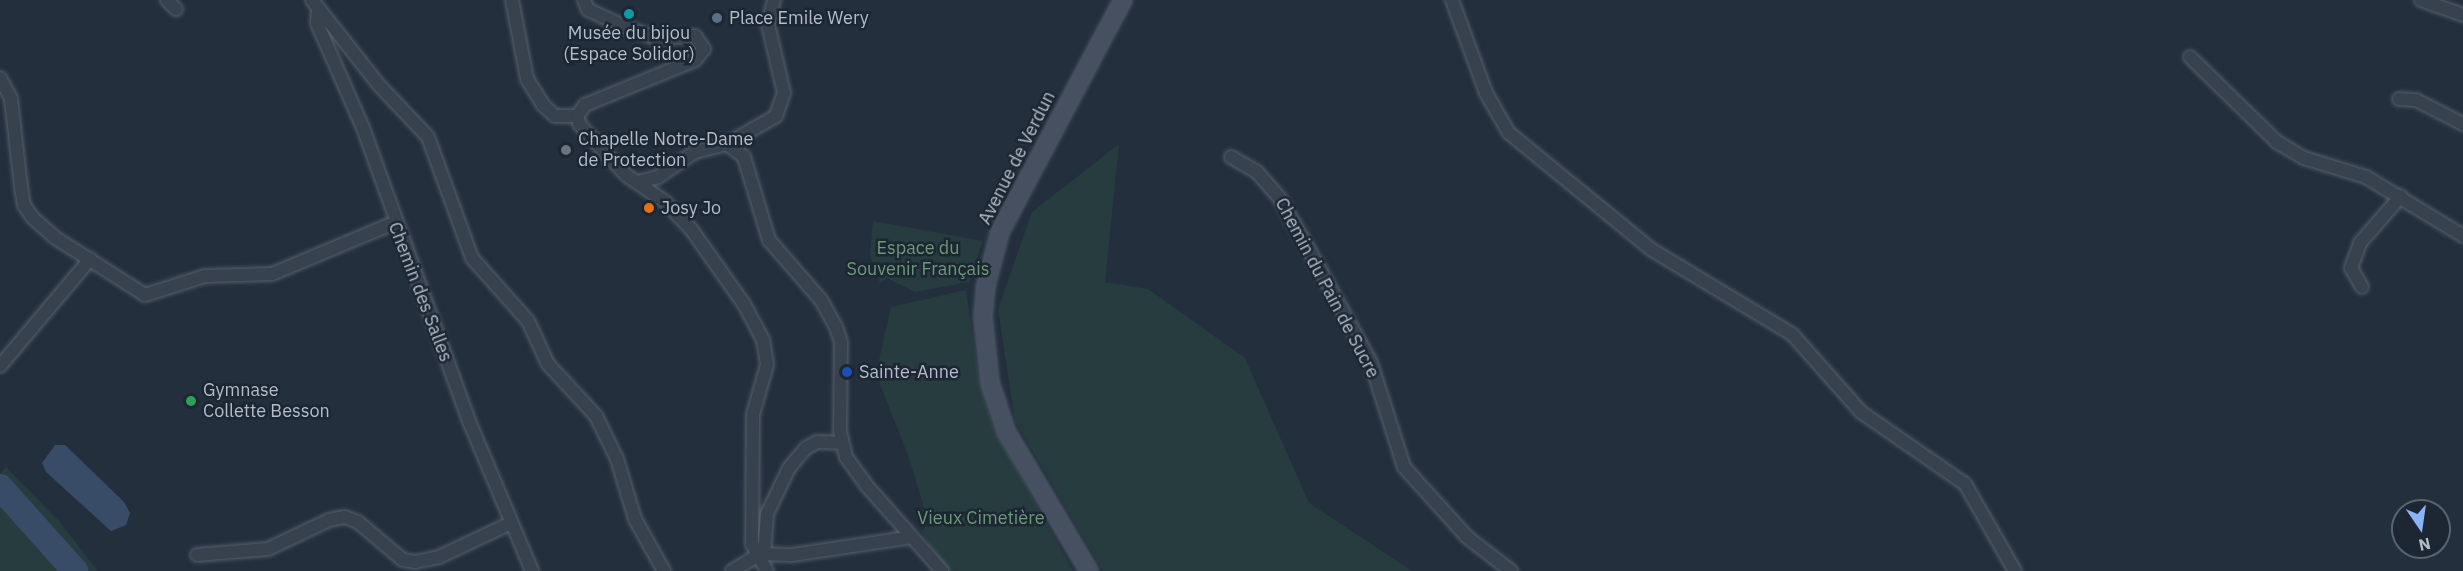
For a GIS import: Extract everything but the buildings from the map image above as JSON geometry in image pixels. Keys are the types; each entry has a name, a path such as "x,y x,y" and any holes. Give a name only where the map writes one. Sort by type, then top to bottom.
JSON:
{"main road":[{"name":"Avenue de Verdun","path":"1089,571 1006,430 990,382 983,317 991,262 1000,231 1123,0"}],"street":[{"path":"512,0 527,79 543,105 555,116 577,116 592,101 695,60 703,53 704,44 695,36 646,35 588,10 583,2"},
{"path":"637,182 665,173 704,148 727,144 772,120 780,111 784,88 768,24 774,0"},
{"path":"1452,0 1486,93 1509,133 1652,250 1792,334 1861,412 1965,484 2015,571"},
{"path":"2421,0 2463,15"},
{"path":"315,5 428,137 472,258 528,321 548,364 596,416 617,459 635,519 664,571"},
{"name":"Chemin des Salles","path":"315,5 317,23 363,128 394,223 511,523 532,571"},
{"path":"2190,57 2277,142 2304,158 2366,177 2401,195 2463,236"},
{"path":"0,78 11,99 24,206 45,230 145,295 205,276 272,274 394,223"},
{"path":"2399,99 2416,100 2463,124"},
{"path":"577,116 579,124 606,154 637,182 664,201 691,229 744,304 766,352 767,365 753,414 752,544 767,571"},
{"path":"727,144 744,157 769,240 821,300 836,327 841,342 841,443 866,485 942,571"},
{"name":"Chemin du Pain de Sucre","path":"1231,157 1257,172 1279,197 1316,262 1371,363 1404,467 1467,537 1511,571"},
{"path":"664,201 660,185 665,173"},
{"path":"2362,287 2351,268 2360,243 2401,195"},
{"path":"0,366 90,259"},
{"path":"760,555 767,514 789,468 806,448 817,442 841,443"},
{"path":"197,555 268,549 329,520 345,517 358,522 404,560 415,562 438,557 511,523"},
{"path":"732,571 760,555 792,555 912,537"}],"green space":[{"path":"1119,144 1105,282 1148,289 1245,358 1309,503 1412,571 1103,571 1015,421 998,309 1032,212"},
{"name":"Espace du Souvenir Français","path":"873,221 983,241 969,282 915,292 887,278 880,283 870,255"},
{"name":"Vieux Cimetière","path":"966,290 979,379 993,426 1073,571 947,571 921,531 929,524 909,458 876,374 891,307"},
{"path":"6,467 59,521 98,571 0,571 0,474"}],"water":[{"path":"55,445 65,445 124,502 130,513 126,525 111,531 46,472 42,463"}],"waterway":[{"path":"0,487 75,571"}],"place":[{"name":"Musée du bijou (Espace Solidor)","path":"629,14"},
{"name":"Place Emile Wery","path":"717,18"},
{"name":"Chapelle Notre-Dame de Protection","path":"566,150"},
{"name":"Josy Jo","path":"649,208"},
{"name":"Sainte-Anne","path":"847,372"},
{"name":"Gymnase Collette Besson","path":"191,401"}]}
